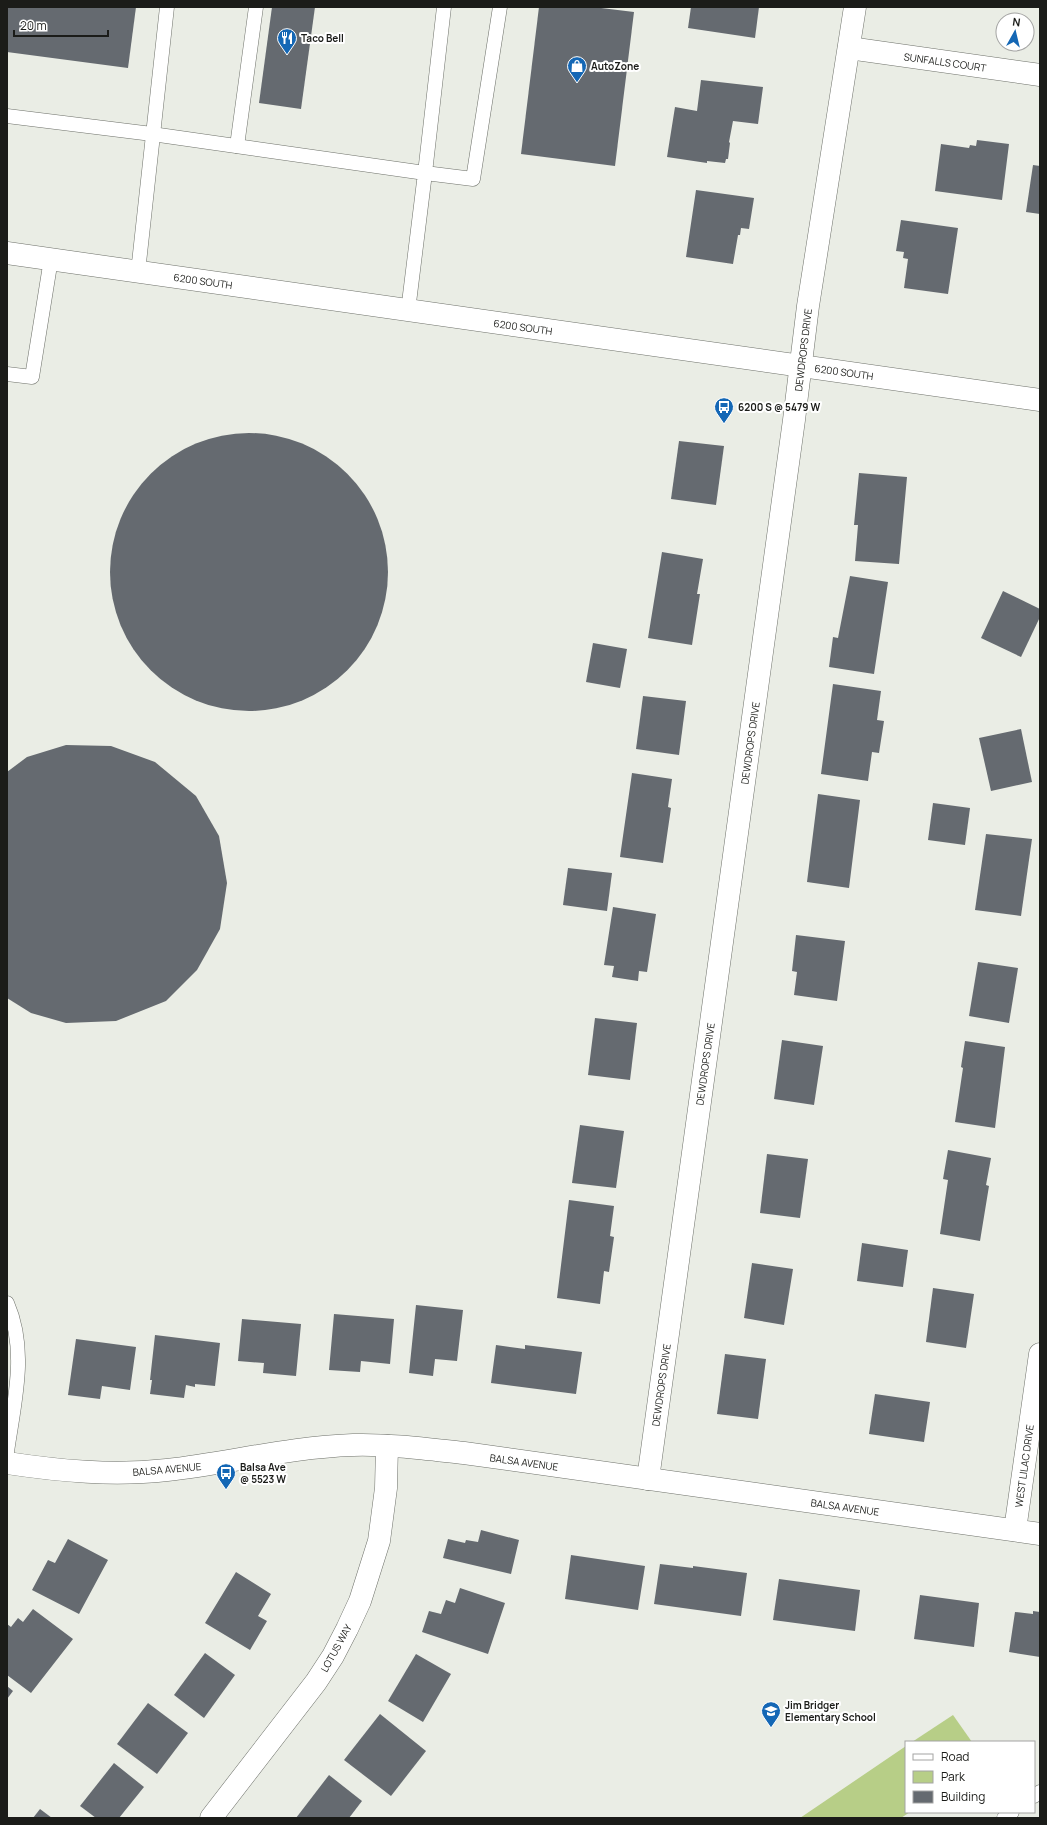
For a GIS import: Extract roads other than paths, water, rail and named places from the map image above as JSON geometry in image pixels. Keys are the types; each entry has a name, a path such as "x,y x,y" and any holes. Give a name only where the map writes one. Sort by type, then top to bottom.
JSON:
{"street":[{"name":"DEWDROPS DRIVE","path":"648,1479 802,366 808,306 855,7"},
{"name":"SUNFALLS COURT","path":"849,48 1040,75"},
{"name":"6200 SOUTH","path":"7,253 1040,400"},
{"name":"WEST LILAC DRIVE","path":"1015,1530 1040,1354"},
{"name":"BALSA AVENUE","path":"7,1463 86,1472 128,1472 202,1466 286,1451 319,1447 353,1445 387,1446 464,1453 1040,1534"},
{"name":"LOTUS WAY","path":"211,1818 316,1682 333,1656 347,1630 360,1601 379,1541 386,1488 387,1446"}],"lane":[{"path":"138,272 167,7"},
{"path":"237,146 256,7"},
{"path":"408,311 444,7"},
{"path":"7,116 152,134 473,179 500,7"},
{"path":"7,374 32,377 52,259"},
{"path":"7,1303 14,1322 19,1363 7,1452"}],"place":[{"name":"Taco Bell","path":"287,55"},
{"name":"AutoZone","path":"577,83"},
{"name":"6200 S @ 5479 W","path":"724,424"},
{"name":"Balsa Ave @ 5523 W","path":"226,1490"},
{"name":"Jim Bridger Elementary School","path":"771,1728"}]}
